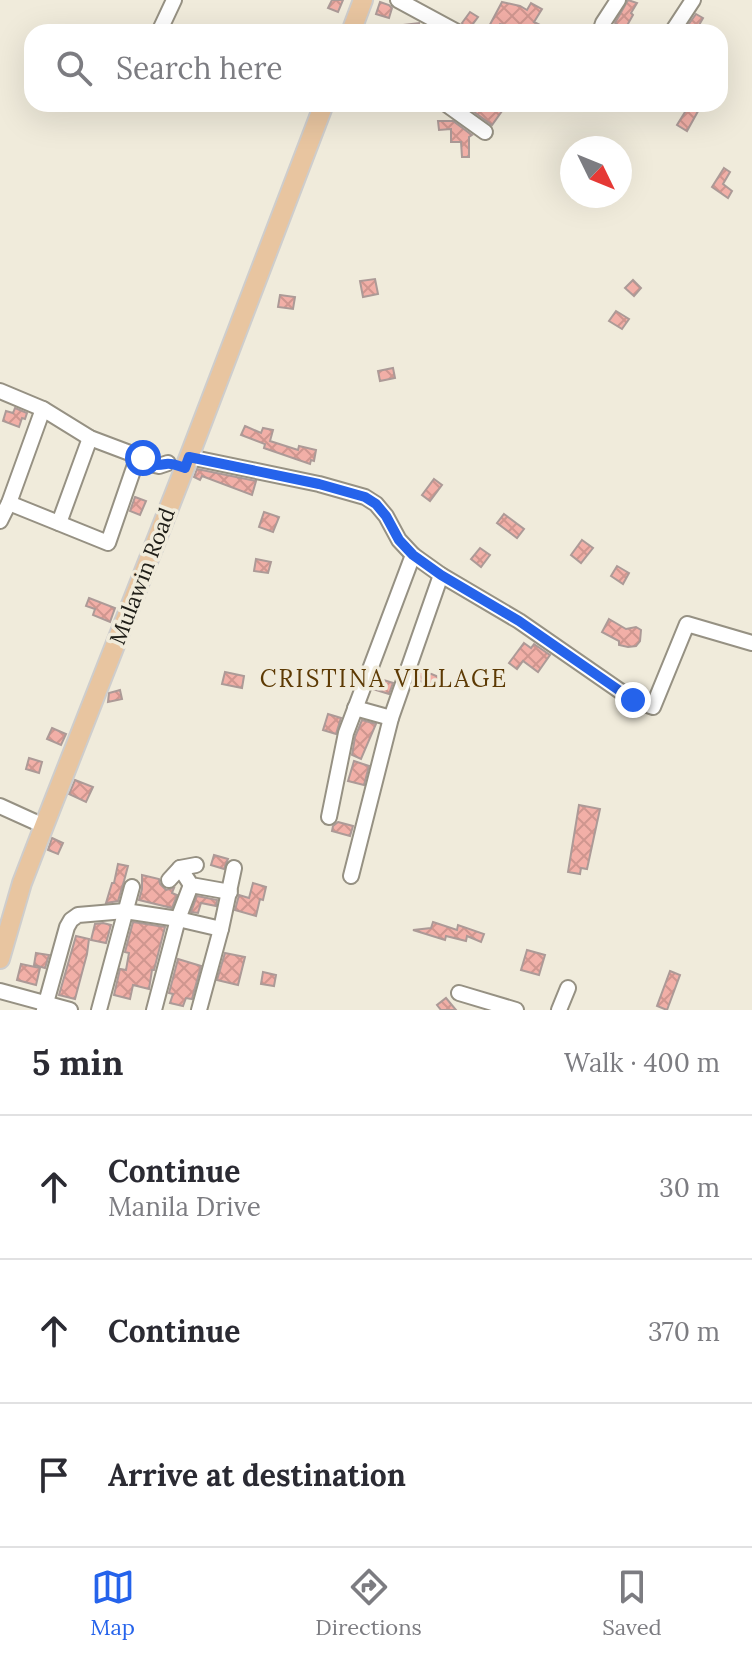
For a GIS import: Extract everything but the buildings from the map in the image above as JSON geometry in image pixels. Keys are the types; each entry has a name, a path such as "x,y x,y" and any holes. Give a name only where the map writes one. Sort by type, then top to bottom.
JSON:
{"main road":[{"path":"354,24 363,0"},
{"name":"Mulawin Road","path":"0,959 22,883 181,462 321,112"}],"street":[{"path":"163,24 174,0"},
{"path":"398,0 433,24"},
{"path":"604,24 618,0"},
{"path":"677,24 693,0"},
{"path":"457,112 485,132"},
{"path":"0,391 43,409 90,438 140,457 150,464 159,466 181,462 319,484 365,497 386,516 399,540 413,555 519,621 633,700 653,707 687,624 752,643"},
{"path":"0,521 43,409"},
{"path":"59,523 90,438"},
{"path":"9,503 108,543 140,457"},
{"path":"329,817 346,733 413,555"},
{"path":"351,876 391,718 441,575"},
{"path":"355,708 391,718"},
{"path":"0,806 44,826"},
{"path":"169,880 180,868 196,865"},
{"path":"180,868 191,885 230,892"},
{"path":"199,1010 234,868"},
{"path":"154,1010 178,919 191,885"},
{"path":"99,1010 132,887"},
{"path":"45,1007 67,927 78,915 125,911 221,929"},
{"path":"559,1010 568,988"},
{"path":"0,991 45,1007 70,1010"},
{"path":"459,993 516,1010"}],"district":[{"name":"CRISTINA VILLAGE","path":"384,679"}],"route":[{"path":"143,458 150,464 159,466 168,463 185,468 189,457 319,484 365,497 386,516 399,540 413,555 519,621 633,700"}]}
